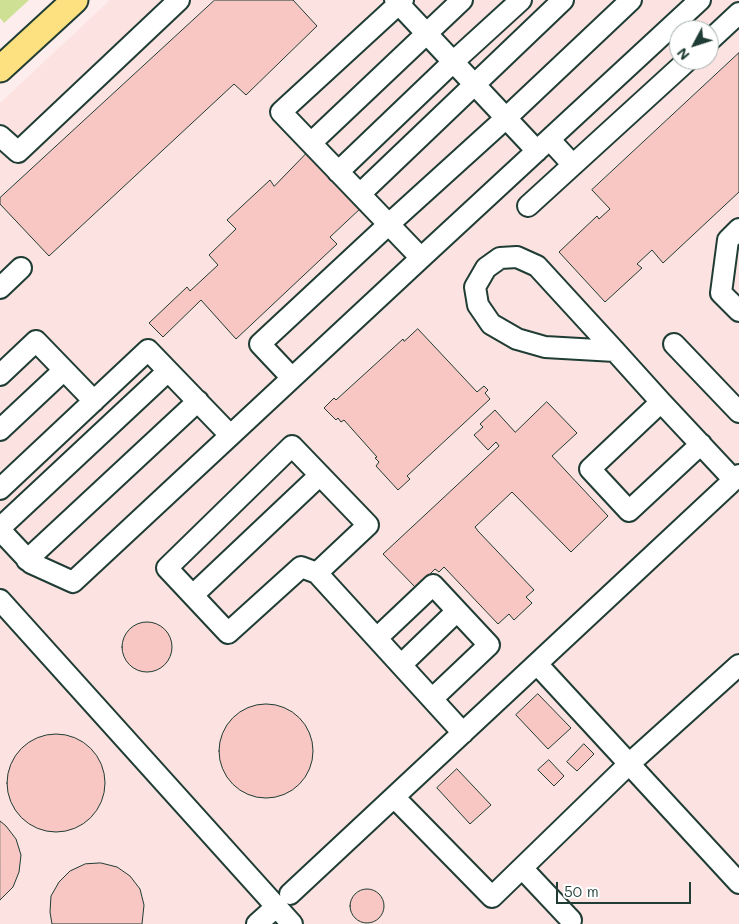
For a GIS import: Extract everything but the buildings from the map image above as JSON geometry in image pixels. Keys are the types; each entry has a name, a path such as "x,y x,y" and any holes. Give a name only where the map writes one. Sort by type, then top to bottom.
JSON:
{"main road":[{"path":"2,64 75,0"}],"lane":[{"path":"0,136 18,152 179,0"},
{"path":"311,143 462,0"},
{"path":"338,172 521,0"},
{"path":"292,378 260,344 506,118 631,0"},
{"path":"168,371 0,529 31,564 73,582 700,0"},
{"path":"421,258 282,112 399,1 426,34 506,118 573,165"},
{"path":"360,194 560,1"},
{"path":"719,32 739,13"},
{"path":"528,206 677,70"},
{"path":"739,230 728,240 721,293 739,311"},
{"path":"257,924 736,478 700,444 661,402 615,351 537,266 517,257 500,258 486,268 475,287 478,305 492,324 517,339 545,347 615,351"},
{"path":"0,288 21,268"},
{"path":"0,375 36,341 94,401"},
{"path":"674,344 739,412"},
{"path":"0,489 148,350 230,435"},
{"path":"0,430 64,370"},
{"path":"27,560 198,401"},
{"path":"661,402 590,469 629,511 700,444"},
{"path":"317,573 368,525 292,446 167,568 228,633 301,568 317,573 463,733"},
{"path":"193,595 320,476"},
{"path":"377,638 433,585 489,644 432,699"},
{"path":"0,600 283,900 292,924"},
{"path":"401,665 457,611"},
{"path":"536,664 739,883"},
{"path":"394,797 492,897 629,764 739,665"},
{"path":"522,868 571,920"}],"shaded area":[{"path":"110,0 739,0 739,924 0,924 0,103"}],"green space":[{"path":"0,0 29,0 4,23 0,18"}]}
